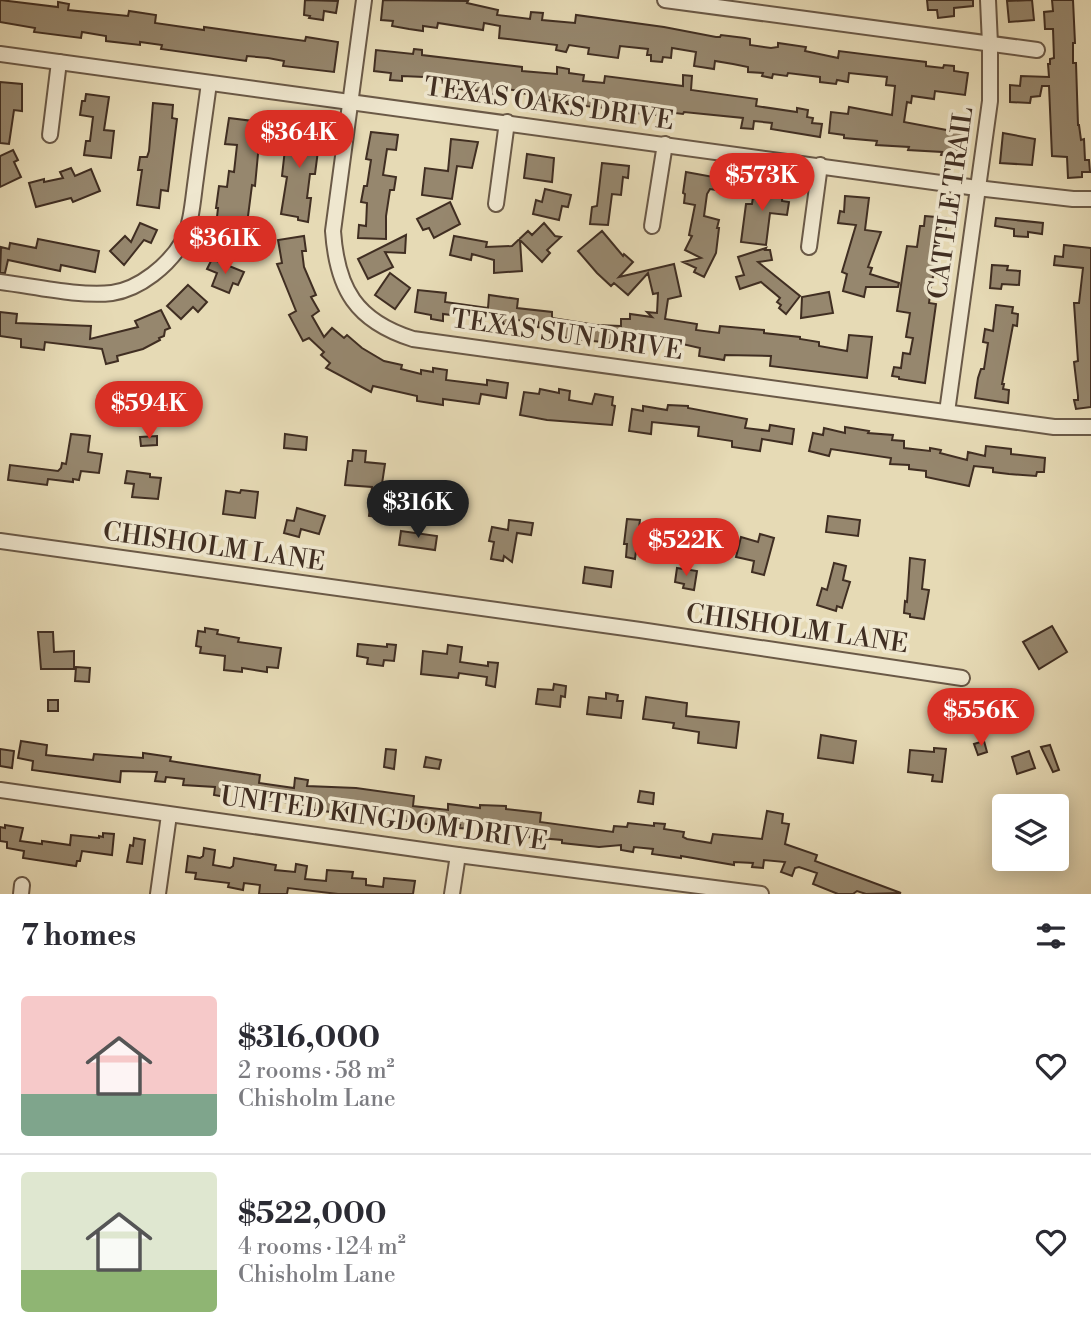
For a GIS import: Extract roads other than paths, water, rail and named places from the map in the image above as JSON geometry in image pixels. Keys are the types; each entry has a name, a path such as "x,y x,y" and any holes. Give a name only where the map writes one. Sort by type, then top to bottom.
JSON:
{"street":[{"name":"TEXAS SUN DRIVE","path":"364,0 333,231 335,260 350,297 378,324 412,339 1054,427 1091,427"},
{"path":"665,0 1037,50"},
{"name":"CATTLE TRAIL","path":"947,412 990,101 988,0"},
{"name":"TEXAS OAKS DRIVE","path":"0,54 977,188 1065,199 1091,199"},
{"path":"50,135 60,62"},
{"path":"0,282 94,294 112,293 138,283 161,268 184,239 191,216 209,83"},
{"path":"496,204 507,122"},
{"path":"653,226 665,144"},
{"path":"809,247 820,165"},
{"name":"CHISHOLM LANE","path":"0,541 640,630 962,678"},
{"name":"UNITED KINGDOM DRIVE","path":"0,790 458,855 761,894"},
{"path":"158,894 169,815"},
{"path":"452,894 458,855"}]}
